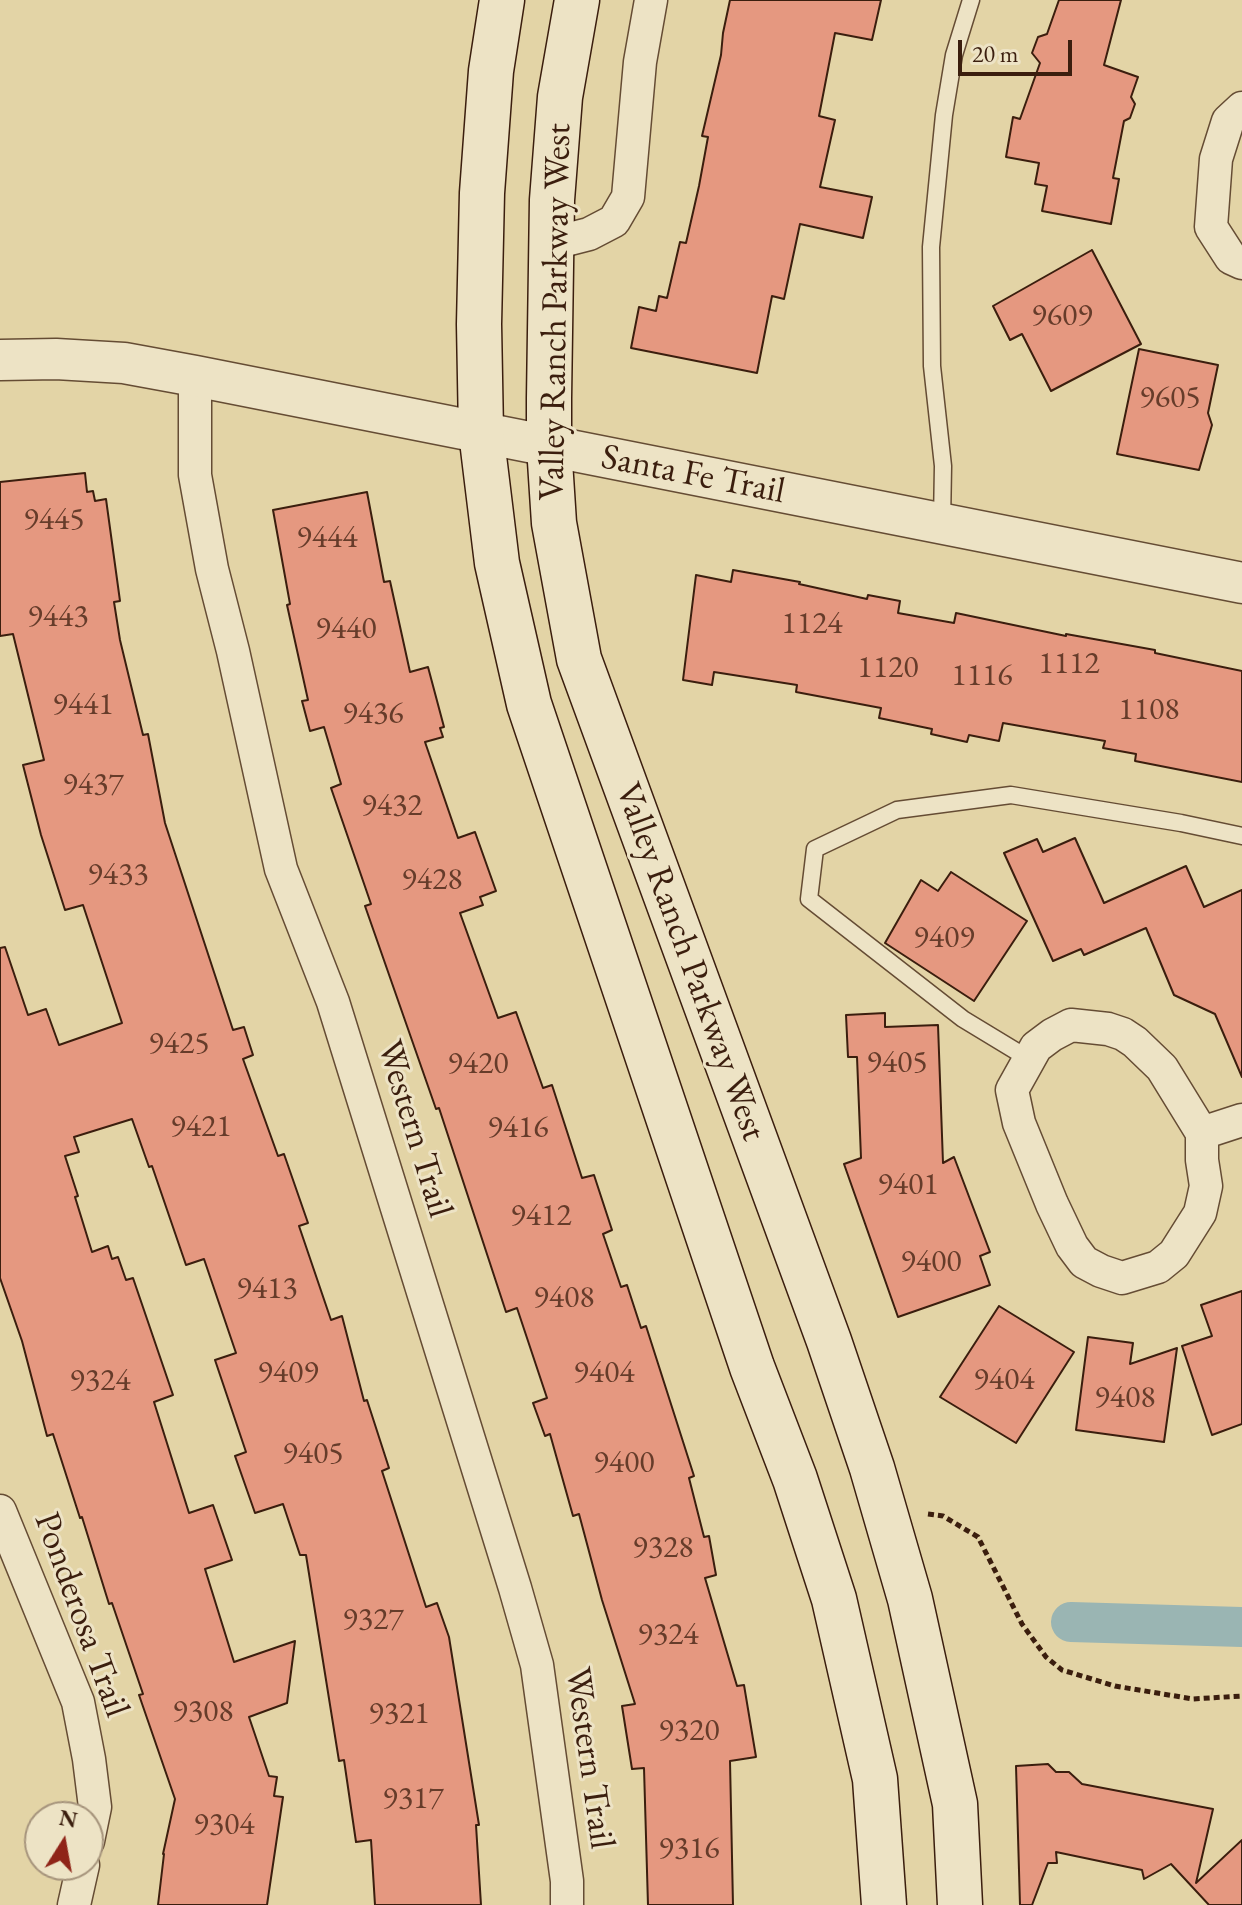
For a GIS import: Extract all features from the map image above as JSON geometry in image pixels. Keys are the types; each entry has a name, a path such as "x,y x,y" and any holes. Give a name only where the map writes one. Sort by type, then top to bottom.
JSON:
{"main road":[{"name":"Valley Ranch Parkway West","path":"502,0 491,71 482,193 479,324 481,432 497,563 529,704 752,1367 795,1479 834,1599 875,1779 884,1905"},
{"name":"Valley Ranch Parkway West","path":"577,0 560,97 550,244 549,446 554,523 579,659 829,1341 872,1468 910,1599 955,1804 960,1905"}],"street":[{"path":"550,244 589,234 614,221 628,197 640,62 651,0"},
{"path":"1242,108 1228,121 1216,159 1211,227 1231,258 1242,263"},
{"name":"Santa Fe Trail","path":"0,360 124,363 1242,583"},
{"name":"Western Trail","path":"195,376 195,475 212,569 281,869 333,1002 537,1665 567,1881 567,1905"},
{"path":"1071,1025 1123,1034 1162,1068 1202,1133 1206,1186 1200,1213 1174,1254 1158,1267 1122,1278 1084,1262 1072,1246 1019,1123 1012,1090 1029,1059 1036,1047 1071,1025"},
{"path":"1202,1133 1242,1120"},
{"name":"Ponderosa Trail","path":"0,1511 78,1702 94,1801"},
{"path":"74,1905 79,1881"}],"lane":[{"path":"942,524 943,466 932,366 931,247 944,115 954,55 971,0"},
{"path":"1029,1059 963,1019 809,899 815,849 897,810 1011,795 1242,836"}],"path":[{"path":"928,1514 943,1516 978,1537 1022,1624 1046,1657 1062,1670 1115,1686 1193,1699 1242,1696"}],"building":[{"path":"730,0 881,0 872,40 835,33 819,116 835,120 820,187 872,197 863,238 800,224 784,299 772,296 757,373 631,348 639,307 656,311 659,296 667,298 680,242 686,243 708,137 702,136"},
{"path":"1059,0 1121,0 1104,65 1138,77 1131,97 1135,104 1130,118 1124,121 1113,178 1119,179 1111,224 1042,211 1047,186 1035,184 1039,163 1006,157 1013,117 1020,119 1040,63 1032,53 1038,37 1047,34"},
{"path":"1092,250 1141,344 1051,391 1022,334 1010,340 993,306"},
{"path":"1139,349 1218,365 1208,413 1212,425 1199,470 1117,454"},
{"path":"85,473 87,492 93,491 95,501 106,499 120,601 114,602 120,640 143,735 148,734 165,823 233,1030 244,1027 253,1055 243,1059 278,1156 284,1154 308,1223 299,1226 331,1320 342,1316 364,1401 367,1400 389,1468 382,1471 426,1607 437,1603 449,1637 479,1825 476,1825 481,1905 375,1905 371,1840 356,1842 344,1760 339,1761 306,1555 300,1555 283,1504 255,1513 235,1456 246,1452 215,1360 236,1353 204,1259 186,1265 152,1166 149,1167 132,1119 74,1137 79,1152 65,1156 92,1252 108,1246 112,1259 118,1257 126,1280 133,1278 173,1395 154,1402 189,1513 213,1505 232,1560 205,1569 234,1662 295,1641 287,1703 249,1717 269,1776 277,1777 274,1796 283,1797 267,1905 158,1905 163,1854 175,1799 139,1695 143,1694 112,1603 109,1604 53,1434 47,1436 22,1341 0,1278 0,948 5,947 28,1015 46,1009 59,1045 122,1023 83,905 65,910 41,835 23,765 44,760 13,634 0,636 0,482"},
{"path":"367,492 384,582 390,581 410,672 428,667 444,727 440,728 443,737 425,742 458,838 475,832 496,891 480,897 483,905 460,913 498,1018 516,1012 543,1088 552,1085 582,1178 594,1175 612,1230 603,1234 621,1287 627,1285 641,1328 646,1326 694,1476 689,1478 704,1537 709,1536 716,1575 705,1578 737,1686 744,1685 756,1757 730,1761 733,1905 648,1905 644,1768 632,1769 622,1706 635,1704 579,1514 573,1516 550,1434 545,1436 533,1403 547,1398 517,1308 506,1312 439,1108 436,1109 365,906 371,904 331,788 341,784 324,727 310,731 302,701 308,700 287,605 290,604 273,510"},
{"path":"733,570 800,582 867,599 868,595 900,601 898,613 954,623 956,613 1066,636 1155,650 1155,653 1242,671 1242,782 1135,761 1136,754 1103,748 1105,741 1003,723 999,741 969,735 967,742 931,734 932,729 879,718 881,708 796,692 797,685 714,672 712,685 683,680 696,575 731,582"},
{"path":"1075,838 1104,903 1186,866 1204,907 1242,890 1242,1077 1215,1014 1174,995 1146,928 1084,955 1081,949 1053,961 1004,853 1037,839 1043,852"},
{"path":"951,872 1027,921 974,1001 885,943 921,880 938,891"},
{"path":"885,1013 885,1027 938,1025 943,1163 954,1157 990,1252 980,1256 990,1285 898,1317 844,1164 861,1158 857,1057 848,1057 846,1015"},
{"path":"1242,1291 1242,1424 1212,1435 1182,1346 1212,1336 1201,1305"},
{"path":"999,1306 1074,1352 1016,1443 940,1397"},
{"path":"1088,1337 1133,1343 1130,1364 1177,1348 1164,1442 1076,1430"},
{"path":"1048,1764 1056,1772 1069,1772 1082,1784 1213,1809 1196,1883 1242,1840 1242,1905 1209,1905 1171,1864 1144,1879 1142,1870 1056,1852 1057,1863 1048,1863 1032,1905 1020,1905 1016,1766"}],"waterway":[{"path":"1071,1622 1242,1627"}]}
